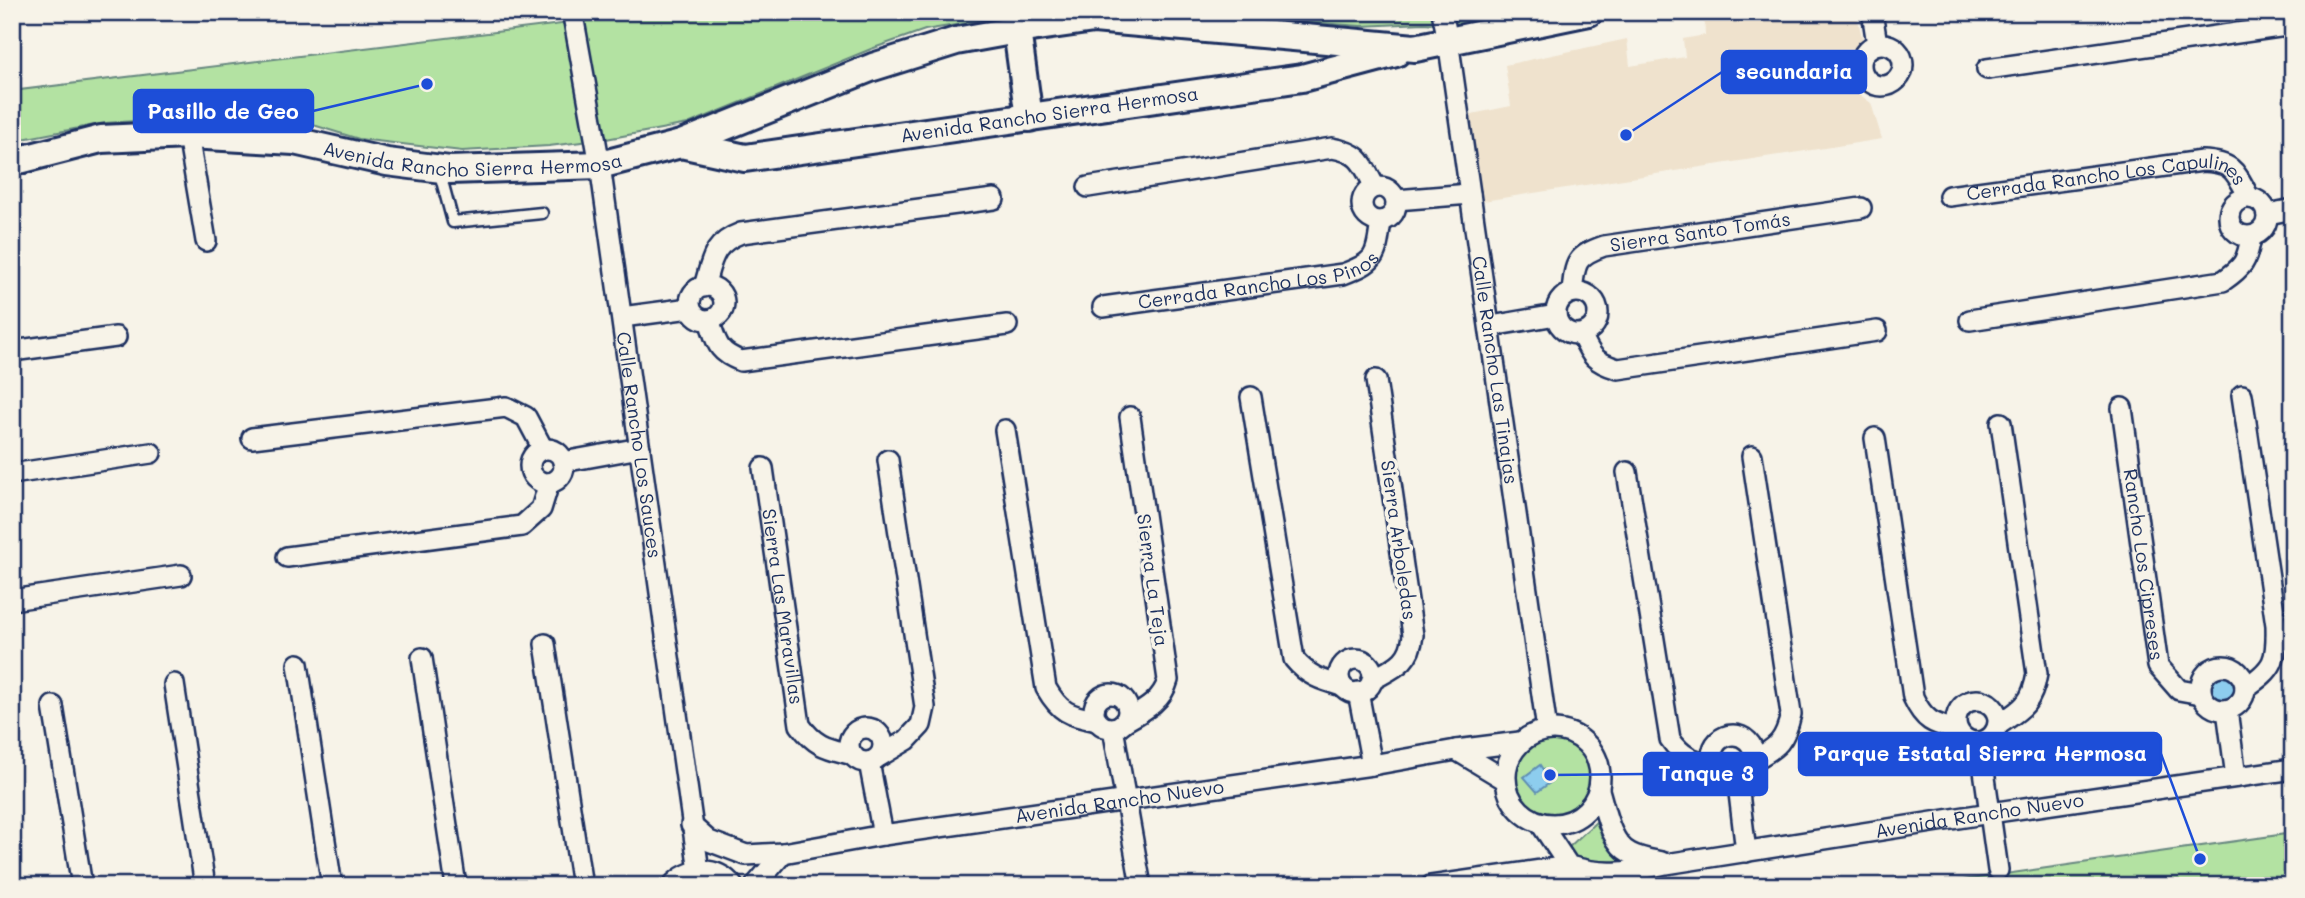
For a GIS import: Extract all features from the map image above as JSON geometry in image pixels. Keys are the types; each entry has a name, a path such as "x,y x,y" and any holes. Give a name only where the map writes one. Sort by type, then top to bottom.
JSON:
{"street":[{"name":"Calle Rancho Las Tinajas","path":"1442,12 1548,730"},
{"name":"Avenida Rancho Sierra Hermosa","path":"681,144 746,158 1029,118 1302,78 1448,40 1589,12"},
{"path":"1872,12 1877,44"},
{"name":"Avenida Rancho Sierra Hermosa","path":"12,162 102,139 188,135 294,141 387,162 439,169 600,165 681,144 873,67 956,41 1094,19 1415,48"},
{"name":"Calle Rancho Los Sauces","path":"574,21 600,165 691,825 708,872"},
{"path":"1987,69 2293,25"},
{"path":"1017,30 1029,118"},
{"path":"188,135 206,241"},
{"path":"1088,187 1332,148 1349,151 1360,161 1375,187"},
{"name":"Cerrada Rancho Los Capulines","path":"1949,196 2202,161 2222,162 2235,173 2249,197"},
{"path":"1375,187 1392,192 1396,200 1390,217 1381,221 1371,219 1364,212 1362,202 1366,192 1375,187"},
{"path":"1396,200 1470,194"},
{"path":"2249,197 2258,199 2268,214 2267,224 2260,232 2251,236 2240,235 2232,228 2228,218 2231,207 2238,200 2249,197"},
{"path":"704,287 714,253 726,239 741,233 994,199"},
{"name":"Sierra Santo Tomás","path":"1556,315 1559,300 1572,292 1574,267 1583,253 1604,246 1861,208"},
{"path":"2268,214 2293,209"},
{"name":"Cerrada Rancho Los Pinos","path":"1103,307 1343,274 1366,265 1377,251 1381,221"},
{"path":"1970,320 2223,281 2238,271 2248,258 2251,236"},
{"path":"704,287 718,290 723,300 720,314 709,320 700,319 690,308 695,291 704,287"},
{"path":"1490,326 1556,315 1560,326 1569,333 1581,334 1591,329 1597,319 1598,308 1593,298 1583,292 1572,292"},
{"path":"622,317 690,308"},
{"path":"709,320 718,347 741,361 1007,325"},
{"path":"1581,334 1589,351 1601,364 1618,369 1877,331"},
{"path":"12,351 116,337"},
{"name":"Sierra Arboledas","path":"1357,686 1400,665 1411,651 1413,635 1376,380"},
{"path":"2242,395 2276,625 2277,653 2264,676 2245,688"},
{"path":"1251,397 1294,659 1305,672 1317,680 1357,686 1372,765"},
{"path":"252,438 506,407 526,416 543,449"},
{"name":"Rancho Los Cipreses","path":"2122,408 2158,666 2179,690 2201,694 2206,704 2216,710 2227,710"},
{"name":"Sierra La Teja","path":"1111,724 1158,699 1165,692 1168,680 1130,417"},
{"path":"1998,725 1998,715 1993,706 1975,699 1958,710 1955,720 1957,730 1971,742 1989,739 1998,725 2021,709 2034,693 2037,674 2001,423"},
{"path":"1005,430 1046,688 1054,703 1067,714 1111,724 1141,886"},
{"path":"1875,438 1913,697 1920,713 1935,724 1957,730"},
{"path":"564,462 640,448"},
{"path":"543,449 559,454 564,462 558,479 549,483 539,481 532,474 530,463 534,454 543,449"},
{"path":"12,474 151,453"},
{"path":"1752,456 1791,715 1786,735 1773,750 1754,760"},
{"path":"883,835 867,757 907,740 921,725 925,707 888,460"},
{"name":"Sierra Las Maravillas","path":"763,468 800,724 820,746 867,757"},
{"path":"1627,472 1670,740 1680,753 1693,760 1714,765"},
{"path":"287,557 522,526 541,509 549,483"},
{"path":"12,600 181,575"},
{"path":"545,644 582,886"},
{"path":"422,658 456,886"},
{"path":"299,664 332,886"},
{"path":"2201,694 2200,685 2210,669 2229,666 2238,671 2243,679 2243,698 2236,706 2227,710 2236,777"},
{"path":"174,684 205,886"},
{"path":"53,706 82,886"},
{"path":"1599,790 1590,806 1577,818 1559,824 1541,824 1522,815 1509,799 1504,779 1508,759 1520,742 1533,734 1548,730 1566,731 1583,740 1594,754 1600,771 1599,790 1616,839 1628,853 1666,864"},
{"path":"1736,735 1747,739 1753,748 1754,760 1748,771 1737,776 1723,775 1714,765 1712,754 1716,743 1725,736 1736,735"},
{"name":"Avenida Rancho Nuevo","path":"746,855 783,853 883,835 1520,742"},
{"path":"1980,742 1998,870"},
{"path":"1456,750 1504,779"},
{"name":"Avenida Rancho Nuevo","path":"1431,886 1569,866 1595,873 1620,873 1990,813 2293,769"},
{"path":"1737,776 1746,852"},
{"path":"1541,824 1569,866 1571,886"},
{"path":"691,825 709,841 746,855"},
{"path":"755,886 783,853"},
{"path":"672,886 686,874 708,872 746,855"},
{"path":"708,872 730,881 733,886"}],"lane":[{"path":"439,169 453,222 542,213"}],"shaded area":[{"path":"1704,12 1856,12 1863,41 1856,57 1844,71 1859,94 1871,103 1882,139 1483,201 1467,115 1511,106 1505,65 1627,39 1630,66 1685,57 1683,39 1705,35"}],"green space":[{"path":"660,12 1035,12 925,30 871,49 688,124 606,139 549,146 462,151 359,139 310,124 199,117 105,123 12,141 12,91"},
{"path":"1221,12 1530,12 1459,26 1424,23 1361,26"},
{"path":"1550,737 1566,740 1579,749 1588,762 1591,778 1588,794 1579,807 1566,816 1550,819 1534,816 1521,807 1512,794 1509,778 1512,762 1521,749 1534,740"},
{"path":"1596,822 1609,845 1645,864 1595,868 1571,857 1569,847"},
{"path":"2293,833 2293,886 1921,886"}],"water":[{"path":"2224,675 2233,679 2237,688 2233,697 2224,701 2215,697 2211,688 2215,679"},
{"path":"1540,765 1551,782 1537,792 1524,777"}],"place":[{"name":"Pasillo de Geo","path":"427,84"},
{"name":"secundaria","path":"1626,135"},
{"name":"Tanque 3","path":"1550,775"},
{"name":"Parque Estatal Sierra Hermosa","path":"2200,859"}]}
